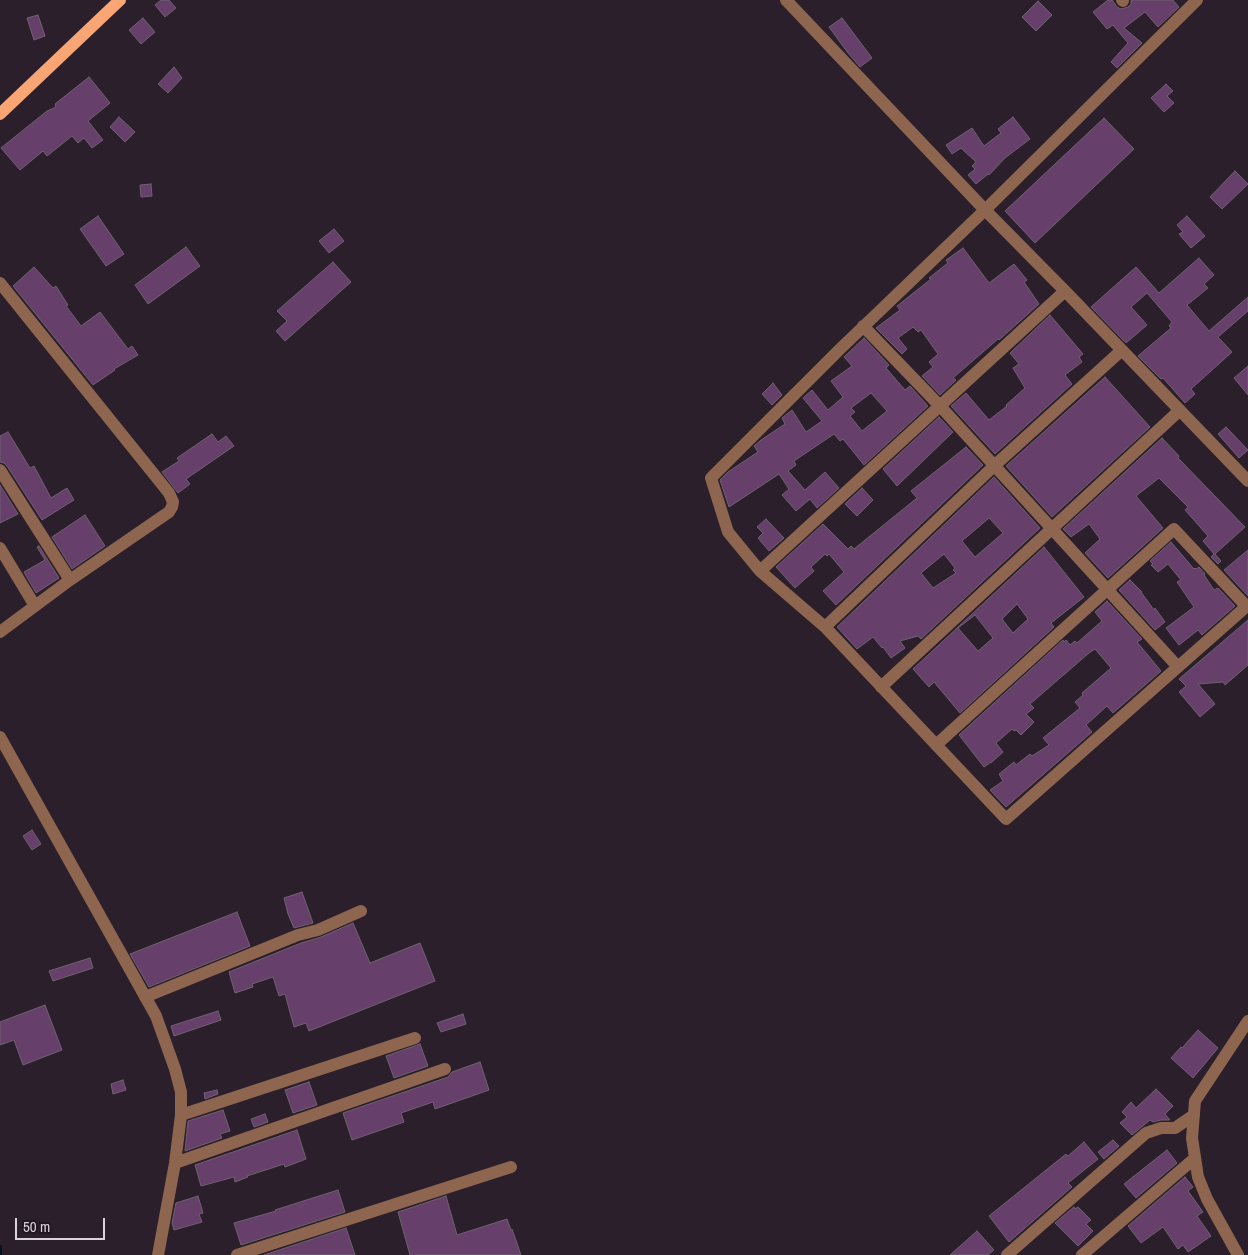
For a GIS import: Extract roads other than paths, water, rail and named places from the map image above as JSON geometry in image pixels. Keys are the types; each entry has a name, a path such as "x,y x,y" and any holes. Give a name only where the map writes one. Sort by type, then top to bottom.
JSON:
{"main road":[{"path":"0,114 120,0"}],"street":[{"path":"786,0 985,210 1248,481"},
{"path":"936,745 1174,529 1247,605 1006,819 881,687 825,627 760,571 728,532 711,478 864,326 985,210 1192,2"},
{"path":"0,283 169,493 173,502 169,512 70,580 0,632"},
{"path":"760,571 1065,291"},
{"path":"864,326 940,406 1178,667"},
{"path":"825,627 994,466 1122,350"},
{"path":"881,687 1180,410"},
{"path":"0,470 70,580"},
{"path":"0,548 35,606"},
{"path":"0,737 156,1016 175,1068 181,1092 181,1115 158,1255"},
{"path":"145,997 298,934 318,930 361,911"},
{"path":"1238,1255 1207,1199 1198,1177 1192,1138 1195,1101 1248,1021"},
{"path":"181,1115 415,1038"},
{"path":"174,1163 445,1069"},
{"path":"1007,1255 1146,1133 1161,1128 1175,1128 1194,1115"},
{"path":"1082,1255 1195,1158"},
{"path":"237,1255 511,1168"}],"waterway":[{"path":"0,1247 0,1255"}]}
